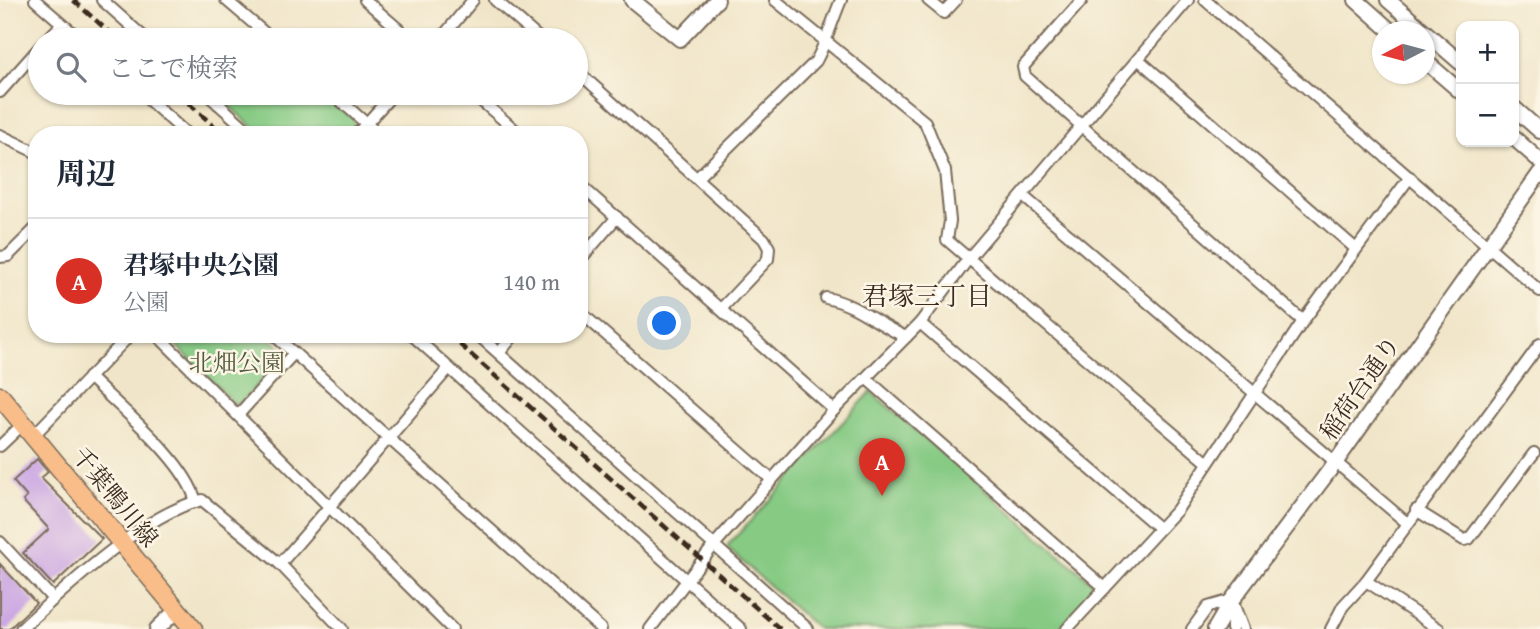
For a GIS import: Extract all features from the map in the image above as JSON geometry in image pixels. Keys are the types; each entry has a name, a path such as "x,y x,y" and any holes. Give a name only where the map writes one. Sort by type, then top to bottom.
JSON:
{"main road":[{"name":"千葉鴨川線","path":"0,396 193,629"}],"street":[{"path":"35,0 67,28"},
{"path":"226,0 259,28"},
{"path":"365,0 397,28"},
{"path":"450,28 473,0"},
{"path":"495,0 527,28"},
{"path":"632,0 680,39 717,0"},
{"path":"775,0 925,122 945,171 950,221 946,236 1208,463"},
{"path":"698,177 816,61 828,41 830,24 841,0"},
{"path":"928,0 944,13 956,0"},
{"path":"1082,0 1023,67 1025,76 1303,321"},
{"path":"650,629 714,545 834,410 920,323 970,258 1188,0"},
{"path":"1205,0 1540,291"},
{"path":"1356,0 1380,21"},
{"path":"1388,0 1456,59"},
{"path":"107,1 135,28"},
{"path":"58,28 62,24"},
{"path":"1138,59 1356,249"},
{"path":"0,92 28,60"},
{"path":"1435,70 1456,88"},
{"path":"588,81 764,239 769,248 768,259 721,309"},
{"path":"154,105 178,126"},
{"path":"219,105 243,126"},
{"path":"346,105 369,126"},
{"path":"364,126 383,105"},
{"path":"486,105 510,126"},
{"path":"1519,112 1540,131"},
{"path":"0,135 28,149"},
{"path":"1519,143 1540,162"},
{"name":"稲荷台通り","path":"1215,629 1232,600 1335,463 1540,173"},
{"path":"1067,629 1177,510 1303,321 1410,177"},
{"path":"588,192 834,410"},
{"path":"1023,196 1407,523"},
{"path":"588,251 617,217"},
{"path":"0,257 8,256 28,236"},
{"path":"826,298 844,301 879,326 906,337"},
{"path":"588,319 772,480"},
{"path":"920,323 1159,528"},
{"path":"0,446 28,430 89,377 122,343"},
{"path":"165,343 452,629"},
{"path":"283,343 601,629"},
{"path":"421,343 741,629"},
{"path":"487,343 808,629"},
{"path":"499,353 508,343"},
{"path":"1331,629 1343,606 1366,581 1540,344"},
{"path":"238,415 294,353"},
{"path":"280,564 449,368"},
{"path":"89,377 174,462 192,486 195,502"},
{"path":"867,379 1105,587"},
{"path":"1416,510 1464,540 1469,539 1538,452"},
{"path":"21,629 120,543 202,500 280,564 342,629"},
{"path":"0,542 53,599"},
{"path":"1366,581 1433,627"},
{"path":"1192,629 1208,607 1232,600"},
{"path":"1232,600 1232,629"},
{"path":"1232,600 1243,629"},
{"path":"157,629 177,610"}],"green space":[{"path":"228,105 337,105 354,120 355,126 252,126"},
{"name":"北畑公園","path":"174,343 275,343 283,350 283,357 241,403 235,404"},
{"path":"871,392 1094,584 1095,590 1059,629 818,629 728,549 728,545"}],"building":[{"path":"37,459 48,472 41,478 102,539 53,585 23,553 49,529 23,501 27,497 13,481"},
{"path":"0,564 36,603 9,629 0,629"}],"railway":[{"path":"73,0 104,28"},
{"path":"190,105 214,126"},
{"path":"458,343 780,629"}],"place":[{"name":"君塚中央公園","path":"882,496"}],"district":[{"name":"君塚三丁目","path":"927,296"}]}
